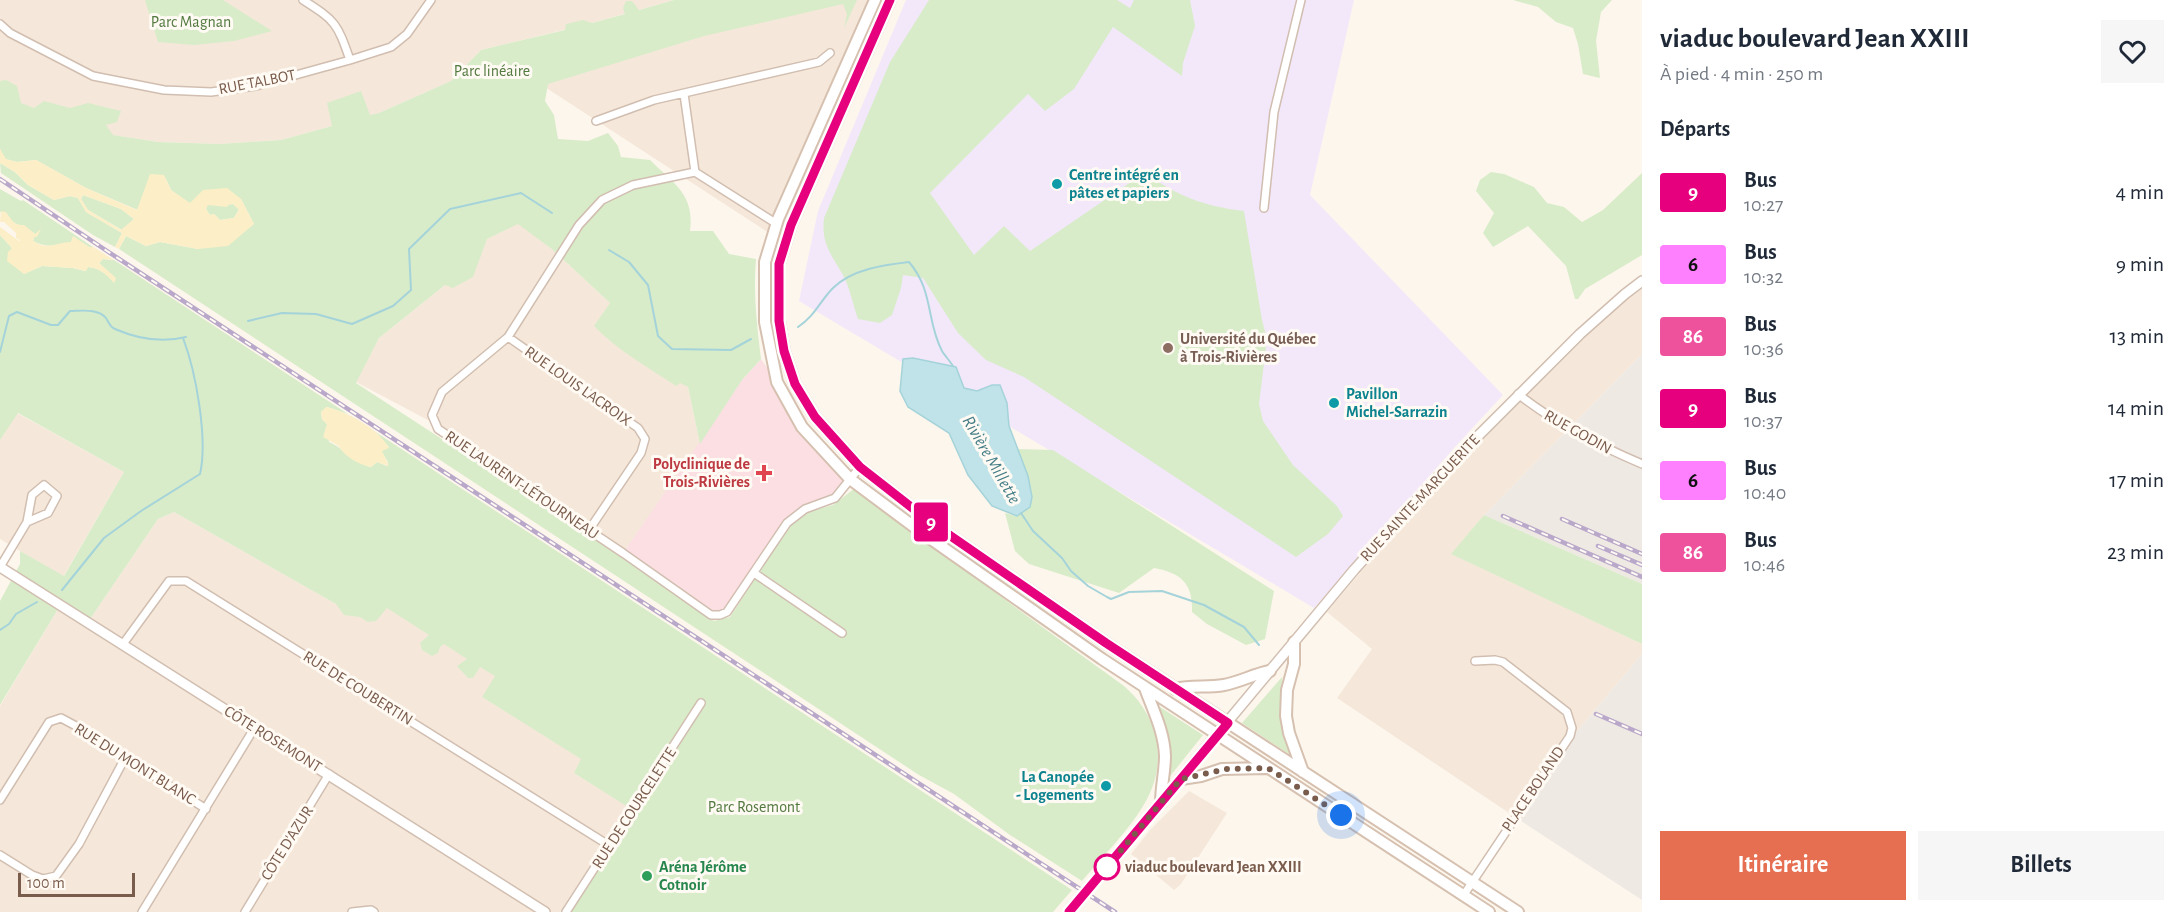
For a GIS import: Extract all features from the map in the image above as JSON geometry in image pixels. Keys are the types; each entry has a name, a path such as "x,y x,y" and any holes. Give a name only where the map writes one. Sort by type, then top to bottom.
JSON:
{"main road":[{"path":"875,0 777,224 765,262 765,322 777,382 802,427 850,479 921,532 1145,688 1489,912"},
{"path":"890,0 791,225 779,264 779,321 784,351 795,384 815,417 860,467 929,521 1106,643 1518,912"},
{"path":"1294,642 1294,664 1286,696 1286,716 1289,733 1303,772"},
{"path":"1175,688 1220,685 1270,671"},
{"path":"1145,688 1163,740 1165,757 1161,803"},
{"path":"1181,779 1227,769 1268,768"}],"street":[{"path":"303,0 330,17 339,30 350,60"},
{"name":"RUE TALBOT","path":"0,24 10,33 93,76 164,90 211,92 256,86 391,47 407,34 431,0"},
{"path":"1264,208 1274,112 1300,0"},
{"path":"596,121 654,100 819,62 830,52"},
{"path":"684,94 695,172 777,224"},
{"name":"RUE LAURENT-LÉTOURNEAU","path":"695,172 633,185 602,200 579,225 508,337 442,392 432,415 438,429 711,615 727,612 787,524 805,509 835,498 850,479"},
{"name":"RUE SAINTE-MARGUERITE","path":"1069,912 1354,570 1446,468 1580,334 1624,294 1642,281"},
{"name":"RUE LOUIS LACROIX","path":"508,337 638,428 645,439 641,453 589,530"},
{"name":"RUE GODIN","path":"1518,394 1544,414 1596,445 1642,464"},
{"path":"850,479 860,467"},
{"path":"0,567 27,522 32,495 44,485 57,496 48,513 27,522"},
{"name":"CÔTE ROSEMONT","path":"0,567 545,912"},
{"path":"754,573 842,633"},
{"name":"RUE DE COUBERTIN","path":"123,644 169,581 186,581 610,846"},
{"name":"PLACE BOLAND","path":"1463,896 1569,736 1572,728 1567,712 1503,662 1475,661"},
{"name":"RUE DE COURCELETTE","path":"566,912 701,703"},
{"name":"RUE DU MONT BLANC","path":"0,800 49,722 61,718 206,808"},
{"path":"142,912 255,727"},
{"path":"0,855 32,875 43,879 56,876 79,844 126,758"},
{"name":"CÔTE D'AZUR","path":"245,912 329,774"},
{"path":"352,912 371,910 374,912"}],"shaded area":[{"path":"0,0 674,0 481,50 451,81 379,113 281,140 219,144 158,142 79,130 13,102 0,93"},
{"path":"839,0 868,0 769,233 531,78"},
{"name":"Université du Québec à Trois-Rivières","path":"906,0 1354,0 1310,195 1503,395 1314,608 799,301 818,211"},
{"path":"518,223 553,250 610,303 595,327 688,387 700,444 623,553 441,427 356,382 379,338 455,277 487,239"},
{"path":"1642,284 1642,354 1484,515 1452,554 1642,644 1642,654 1573,736 1521,821 1337,698 1372,649 1327,612 1398,528 1460,460 1575,341"},
{"path":"1642,354 1642,584 1484,515"},
{"path":"761,359 777,381 802,427 850,479 835,498 805,509 787,523 727,612 711,615 623,553 742,380"},
{"path":"17,413 124,472 63,577 0,539 0,440"},
{"path":"174,512 336,604 349,583 496,676 482,697 582,759 574,773 629,807 562,912 0,912 0,706 61,604 88,622 158,519"},
{"path":"1642,654 1642,900 1521,821 1573,736"},
{"path":"1189,791 1227,813 1181,884 1174,890 1131,854 1151,829"}],"green space":[{"name":"Parc Magnan","path":"145,0 223,0 272,31 234,41 194,45 158,42"},
{"name":"Parc linéaire","path":"674,0 857,0 844,28 847,14 843,4 704,36 548,84 545,101 554,115 558,139 588,141 608,133 618,146 621,157 650,160 680,190 689,208 690,231 713,231 729,254 756,259 755,297 761,359 742,380 700,444 688,387 680,383 676,386 603,335 594,326 610,303 553,250 518,224 487,239 473,277 453,288 445,285 379,338 356,383 618,554 714,621 730,617 789,526 805,513 833,505 855,488 859,490 1124,686 1146,712 1157,742 1156,774 1151,790 1130,825 1082,881 1010,835 954,794 919,775 119,249 126,236 146,246 160,242 198,249 254,224 241,199 190,204 171,190 166,179 158,179 138,210 86,188 36,160 17,162 5,159 0,149 0,81 6,80 17,86 21,103 34,108 44,101 70,108 88,103 121,111 117,122 106,125 113,135 158,142 219,144 281,140 332,126 327,103 361,91 370,115 379,113 451,81 481,50 565,30 566,24 583,20 592,23 625,14 623,8 626,1 632,1 639,10"},
{"path":"929,0 1117,0 1130,8 1134,0 1190,0 1195,26 1183,63 1182,76 1113,27 1074,89 1045,111 1028,94 930,193 974,255 1004,226 1030,251 1144,173 1191,199 1244,211 1267,339 1259,404 1263,421 1293,465 1337,506 1343,516 1328,534 1296,557 1024,377 986,360 958,333 923,278 903,275 892,315 880,323 858,319 850,291 826,242 824,218 890,62"},
{"path":"1513,0 1612,0 1601,12 1596,41 1600,78 1583,74 1573,28 1556,22 1538,7"},
{"path":"0,163 15,172 28,185 54,200 70,196 78,198 86,212 122,233 115,247 93,235 1,173"},
{"path":"1491,172 1504,174 1534,187 1547,203 1564,207 1582,222 1603,210 1642,173 1642,255 1585,289 1578,299 1575,299 1566,266 1528,226 1493,247 1483,233 1494,213 1476,191 1480,180"},
{"path":"0,189 23,200 93,247 73,237 71,242 57,245 43,245 33,241 35,234 0,212"},
{"path":"83,195 121,209 134,219 122,230 88,210 81,199"},
{"path":"233,204 239,209 234,218 220,220 214,214 210,215 206,209 207,205"},
{"name":"Parc Rosemont","path":"0,235 12,248 24,274 42,266 85,271 88,267 99,270 114,282 112,275 99,263 103,259 114,260 348,414 327,407 321,412 322,419 327,424 329,442 365,465 371,467 377,462 387,466 388,462 381,451 389,447 371,429 1072,890 1053,912 562,912 628,807 574,773 581,759 482,697 495,676 480,667 473,678 468,678 457,666 467,659 444,644 438,653 432,656 422,650 420,643 429,635 387,608 376,621 368,622 360,617 344,615 336,604 174,512 158,519 88,622 61,604 0,705 0,601 20,564 20,551 64,576 124,472 18,413 0,440"},
{"path":"1017,449 1053,450 1274,591 1265,639 1246,645 1207,624 1192,612 1188,587 1178,576 1163,570 1154,568 1119,593 1029,564 1015,551 1005,513 1017,516 1028,476"},
{"path":"1484,515 1642,584 1642,644 1451,554"},
{"path":"1282,677 1281,718 1292,756 1242,723"},
{"path":"1157,705 1203,735 1167,780 1167,742 1164,724"}],"sand":[{"path":"0,149 6,159 17,162 36,160 86,188 137,210 150,174 164,175 171,190 190,203 203,190 227,188 241,199 254,224 228,246 198,249 160,242 146,246 126,236 119,249 115,247 122,233 86,212 78,198 70,196 54,200 28,185 15,172 0,163","holes":["83,195 121,209 134,219 121,230 88,210 81,199","233,204 239,210 234,218 220,220 214,214 210,215 206,209 208,205 227,207"]},
{"path":"1,211 6,212 15,223 24,225 35,234 41,229 33,241 38,244 48,246 71,242 73,236 114,260 103,259 99,263 116,278 114,283 102,272 88,267 86,271 42,266 24,274 7,261 8,252 12,248 0,235 0,227 20,240 4,222 0,222"},
{"path":"326,407 353,417 378,434 389,448 382,451 389,466 377,462 371,467 358,462 345,454 339,446 323,437 327,424 322,419 321,412"}],"water":[{"path":"913,358 956,367 964,388 977,391 992,385 1000,385 1007,403 1009,426 1028,476 1032,497 1030,507 1017,516 992,506 968,475 949,433 908,407 900,391 903,359"}],"waterway":[{"name":"Rivière Millette","path":"248,321 282,313 316,314 352,324 393,306 411,290 409,249 450,209 521,193 552,213"},
{"name":"Rivière Millette","path":"609,250 629,262 648,285 658,336 672,349 731,350 751,339"},
{"name":"Rivière Millette","path":"798,327 809,318 833,288 849,276 879,267 909,262 917,273 926,295 937,340 953,366"},
{"name":"Rivière Millette","path":"0,352 9,316 17,312 51,325 58,325 70,311 94,311 103,315 113,328 132,335 159,340 186,337"},
{"path":"62,590 104,538 141,511 200,474 202,425 196,387 183,338"},
{"name":"Rivière Millette","path":"1021,513 1033,531 1062,558 1071,571 1088,586 1107,597 1111,599 1129,592 1162,591 1204,605 1244,627 1259,645"},
{"path":"0,630 9,624 16,614 37,602"}],"railway":[{"path":"0,179 1115,912"},
{"path":"1503,516 1642,577"},
{"path":"1562,519 1642,554"},
{"path":"1598,546 1642,565"},
{"path":"1596,714 1642,734"}],"bus line":[{"name":"9","path":"890,0 791,225 779,264 779,321 784,351 795,384 815,417 860,467 929,521 1106,643 1228,723 1069,912"}],"place":[{"name":"Centre intégré en pâtes et papiers","path":"1057,184"},
{"name":"Université du Québec à Trois-Rivières","path":"1168,348"},
{"name":"Pavillon Michel-Sarrazin","path":"1334,403"},
{"name":"Polyclinique de Trois-Rivières","path":"764,473"},
{"name":"La Canopée - Logements","path":"1106,786"},
{"name":"viaduc boulevard Jean XXIII","path":"1107,867"},
{"name":"Aréna Jérôme Cotnoir","path":"647,876"}],"route":[{"path":"1107,867 1181,779 1202,776 1218,770 1268,768 1341,815"}]}
